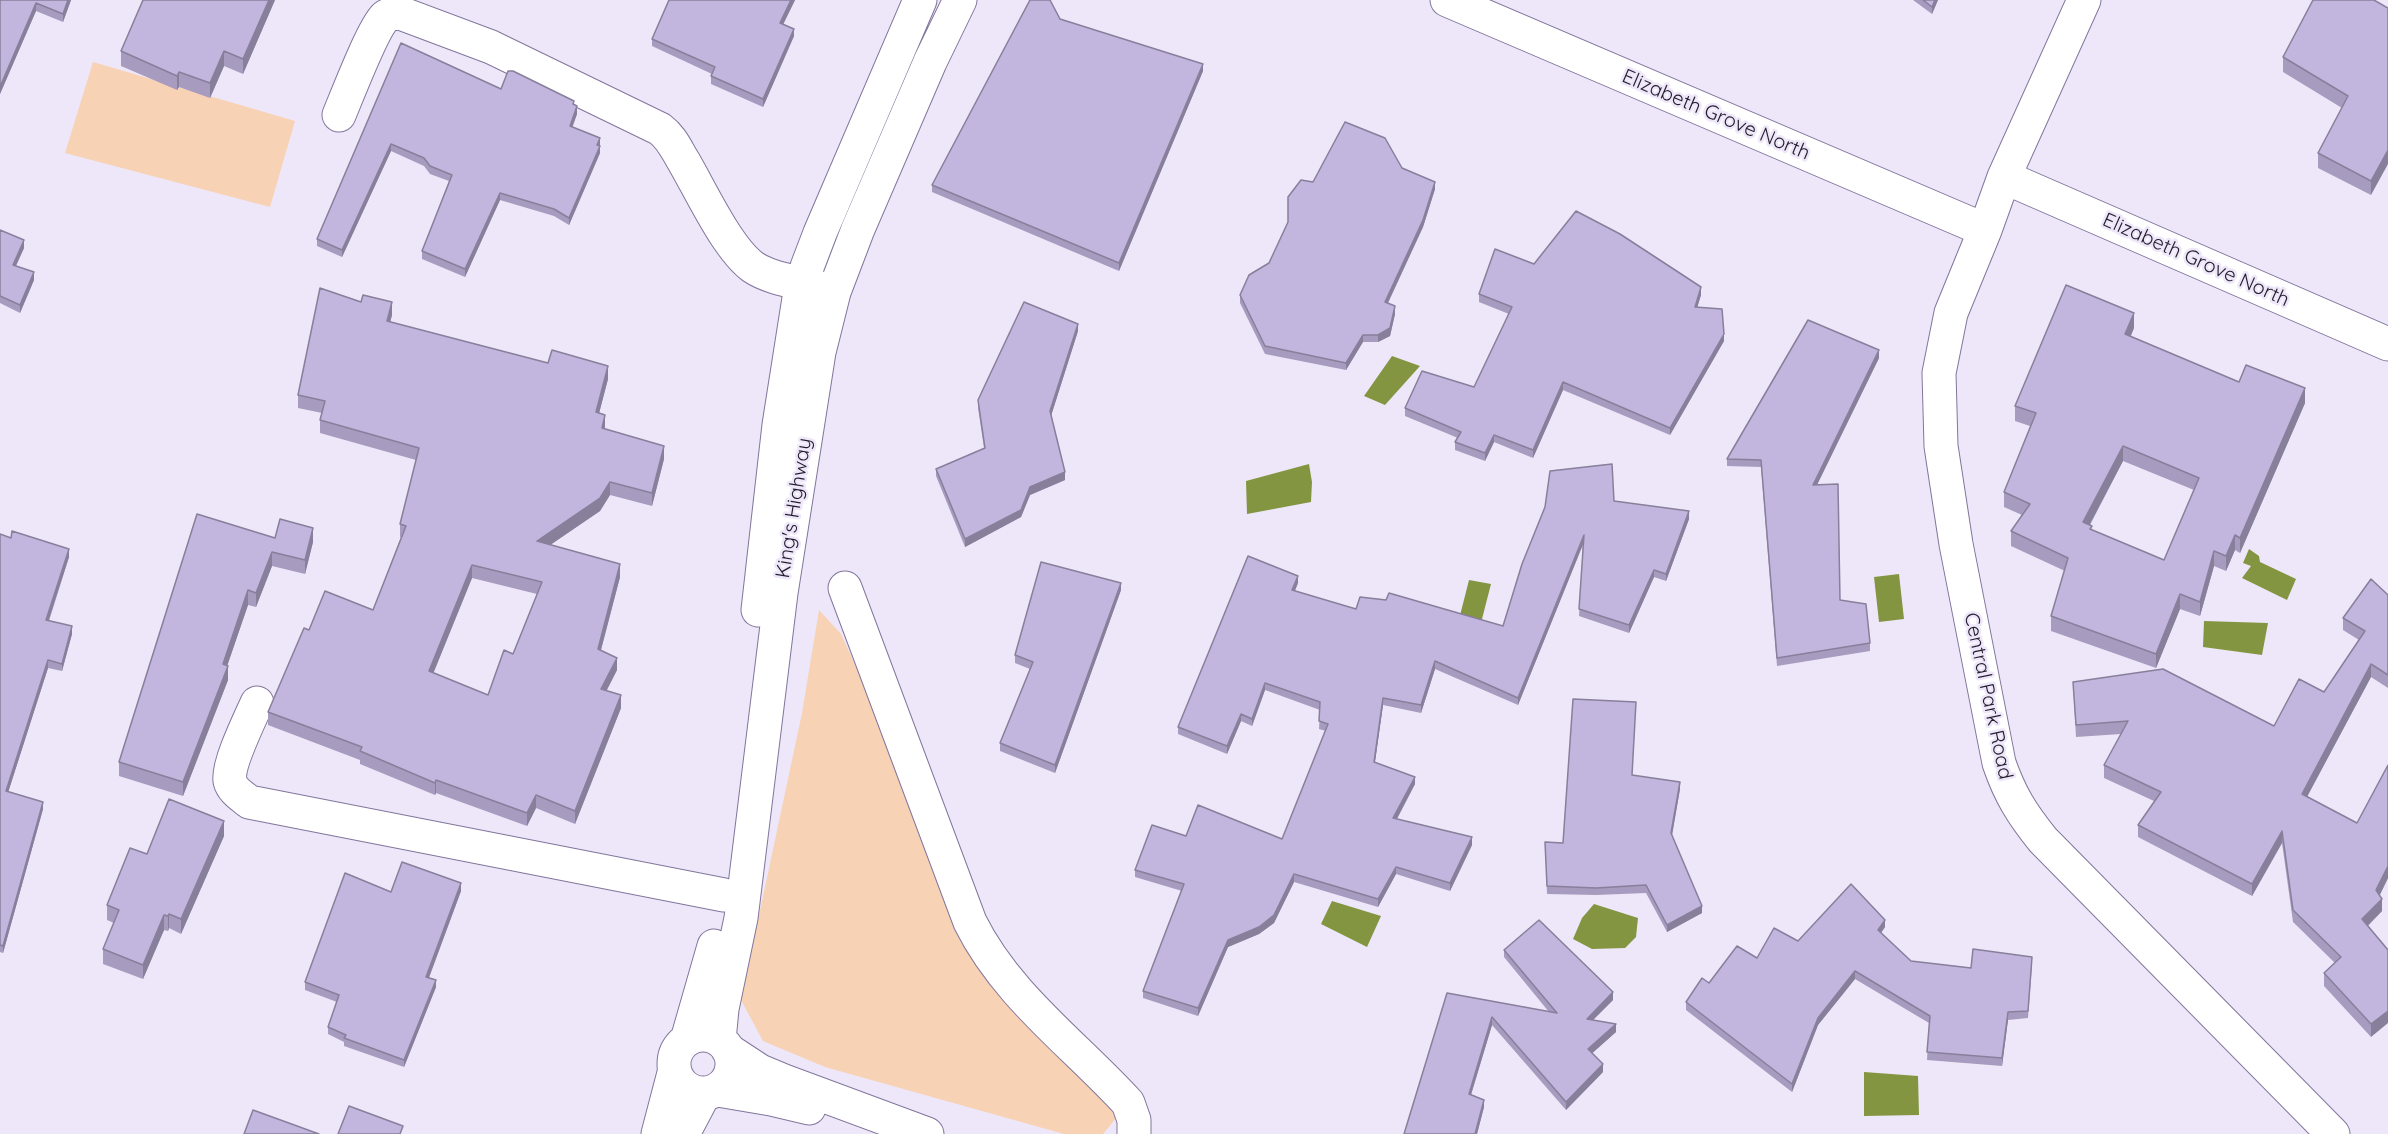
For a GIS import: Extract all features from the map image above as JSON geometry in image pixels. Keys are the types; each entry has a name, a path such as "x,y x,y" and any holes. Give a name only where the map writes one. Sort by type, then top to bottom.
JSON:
{"street":[{"name":"King's Highway","path":"687,1040 709,967 724,895 748,711 779,424 803,282 820,233 920,0"},
{"name":"King's Highway","path":"724,1045 722,1009 743,907 781,593 819,352 834,292 867,208 930,62 960,0"},
{"name":"Elizabeth Grove North","path":"1447,0 1985,230"},
{"name":"Central Park Road","path":"2084,0 2004,177 1951,313 1939,373 1941,446 1956,544 1999,763 2007,788 2019,810 2043,840 2333,1134"},
{"path":"339,115 370,44 385,17 392,13 403,14 491,48 660,129 673,141 740,254 765,273 834,292"},
{"name":"Elizabeth Grove North","path":"2004,177 2388,344"},
{"path":"845,588 970,922 983,948 1011,986 1128,1103 1134,1120 1134,1134"},
{"path":"257,703 230,770 230,783 237,793 249,802 724,895"},
{"path":"658,1134 678,1049 687,1040 709,1035 760,1071 920,1132"},
{"path":"683,1134 711,1092 728,1079 732,1064 724,1045"},
{"path":"674,1072 680,1084 691,1091 771,1099 862,1121 920,1132"}],"shaded area":[{"path":"93,62 295,121 270,207 65,153"},
{"path":"1392,356 1420,366 1385,405 1364,396"},
{"path":"1309,464 1312,482 1311,502 1247,514 1246,481"},
{"path":"2249,549 2259,556 2260,562 2296,579 2287,600 2242,578 2251,566 2243,563"},
{"path":"1899,574 1904,619 1879,622 1874,577"},
{"path":"1469,580 1491,584 1473,654 1452,647"},
{"path":"819,610 841,634 901,765 958,916 1102,1088 1117,1117 1103,1134 1064,1134 825,1067 763,1041 741,1000 802,713"},
{"path":"2204,621 2268,623 2262,655 2203,647"},
{"path":"1332,901 1381,916 1367,947 1321,924"},
{"path":"1594,904 1638,918 1636,937 1625,948 1592,949 1573,939 1582,918"},
{"path":"1864,1072 1918,1076 1919,1115 1864,1116"}],"building":[{"path":"0,0 68,0 63,14 36,3 0,87"},
{"path":"143,0 269,0 243,59 224,51 210,83 179,72 177,76 121,51"},
{"path":"669,0 791,0 780,23 794,29 763,99 711,76 715,67 652,39"},
{"path":"1030,0 1050,0 1060,19 1203,64 1119,263 932,185"},
{"path":"1923,0 1935,0 1932,7"},
{"path":"2313,0 2374,0 2388,8 2388,150 2371,181 2318,153 2348,96 2283,57"},
{"path":"401,43 501,89 508,71 513,71 574,101 573,104 577,106 570,126 600,138 597,145 600,146 569,218 554,209 500,193 465,269 422,251 452,175 430,166 424,158 391,144 342,250 317,239"},
{"path":"1345,122 1385,138 1402,168 1435,182 1423,220 1385,302 1395,306 1390,328 1378,335 1363,335 1346,363 1265,346 1240,295 1249,275 1269,263 1288,222 1288,197 1301,180 1313,182"},
{"path":"1576,211 1620,234 1701,287 1695,307 1722,309 1724,334 1670,428 1563,382 1533,450 1494,435 1485,453 1455,442 1461,432 1405,408 1422,371 1474,387 1512,307 1479,294 1495,249 1534,264"},
{"path":"0,230 24,240 13,265 34,272 20,305 0,296"},
{"path":"2066,285 2134,313 2125,334 2239,382 2246,365 2305,388 2240,538 2235,535 2226,556 2214,551 2200,602 2180,594 2156,654 2051,616 2068,558 2011,531 2030,504 2004,492 2036,413 2015,406","holes":["2123,446 2199,478 2164,560 2090,529 2092,526 2083,522"]},
{"path":"320,288 361,302 363,295 392,302 387,321 548,363 552,350 608,366 596,412 605,415 602,428 664,446 652,493 610,482 600,498 537,541 620,564 598,649 617,658 601,689 621,695 575,811 536,795 527,813 436,780 435,783 360,751 362,747 268,712 304,628 309,630 325,591 373,610 406,526 400,524 419,448 320,420 325,401 298,395","holes":["472,565 542,582 513,654 504,650 488,695 429,671"]},
{"path":"1024,302 1078,324 1050,411 1065,472 1030,487 1021,510 965,539 936,469 985,448 978,400"},
{"path":"1808,320 1879,350 1813,485 1838,484 1840,600 1866,604 1870,643 1777,658 1761,460 1727,459"},
{"path":"1612,464 1614,501 1689,511 1666,574 1654,570 1629,625 1579,609 1584,535 1518,698 1435,661 1421,705 1383,698 1374,762 1415,777 1393,818 1472,837 1450,883 1396,867 1378,899 1294,874 1274,915 1259,927 1228,940 1198,1008 1143,991 1184,884 1135,870 1152,825 1186,836 1198,805 1282,839 1328,724 1319,721 1320,702 1265,683 1252,719 1241,714 1227,746 1178,727 1248,556 1298,576 1292,590 1356,609 1360,597 1386,600 1389,593 1503,626 1522,564 1545,507 1550,471"},
{"path":"197,514 275,538 280,519 313,528 305,560 272,552 256,593 248,590 223,664 228,666 183,782 119,762"},
{"path":"12,531 69,549 46,620 72,626 62,664 48,660 6,791 43,802 3,946 0,945 0,534 11,538"},
{"path":"1041,562 1121,583 1055,765 1000,743 1033,662 1015,655"},
{"path":"2371,579 2388,595 2388,675 2371,664 2302,794 2357,823 2388,765 2388,866 2376,890 2382,899 2362,919 2388,950 2388,1011 2371,1024 2324,973 2341,957 2293,910 2282,831 2252,884 2138,825 2161,792 2104,765 2128,721 2076,725 2073,682 2163,669 2274,726 2299,679 2324,692 2365,631 2343,618"},
{"path":"1573,699 1636,702 1632,775 1680,782 1671,833 1702,906 1667,925 1646,885 1596,888 1547,886 1545,842 1563,843"},
{"path":"169,799 224,821 181,919 169,914 164,915 143,965 103,949 119,910 107,905 130,848 147,854"},
{"path":"402,862 461,883 426,977 436,980 404,1060 344,1038 346,1035 328,1027 339,995 305,982 345,873 391,892"},
{"path":"1851,884 1885,920 1878,930 1911,961 1971,968 1973,949 2032,957 2028,1011 2008,1012 2002,1058 1927,1052 1930,1016 1855,971 1818,1018 1792,1084 1686,1002 1702,978 1709,983 1737,946 1757,958 1774,928 1798,941"},
{"path":"1539,920 1613,992 1587,1019 1616,1024 1588,1049 1603,1064 1566,1102 1492,1017 1469,1094 1484,1100 1475,1134 1404,1134 1447,993 1557,1013 1504,950"},
{"path":"349,1106 403,1126 400,1134 338,1134"},
{"path":"253,1110 319,1134 244,1134"}]}
